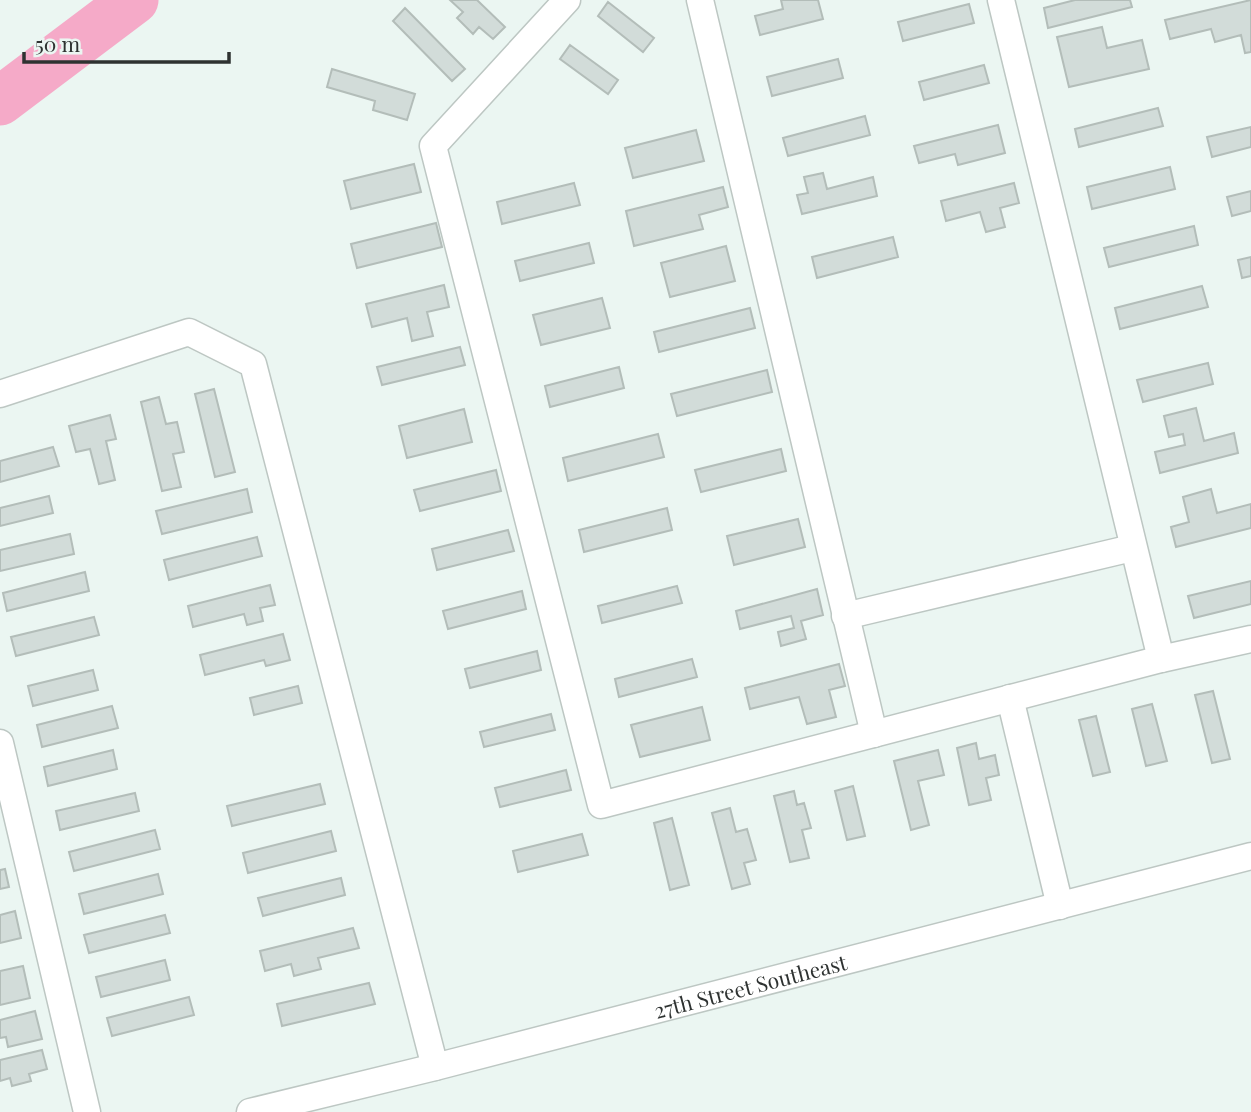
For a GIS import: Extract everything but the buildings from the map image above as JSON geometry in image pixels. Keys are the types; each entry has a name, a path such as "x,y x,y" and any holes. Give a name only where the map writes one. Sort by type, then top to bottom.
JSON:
{"street":[{"path":"567,0 433,146 601,805 1161,659 1251,639"},
{"path":"700,0 874,734"},
{"path":"1000,0 1161,659"},
{"path":"0,394 189,331 253,364 435,1067"},
{"path":"845,616 1132,548"},
{"path":"1010,698 1060,906"},
{"path":"0,743 88,1112"},
{"name":"27th Street Southeast","path":"250,1112 435,1067 1251,856"}],"waterway":[{"path":"0,101 134,0"}]}
